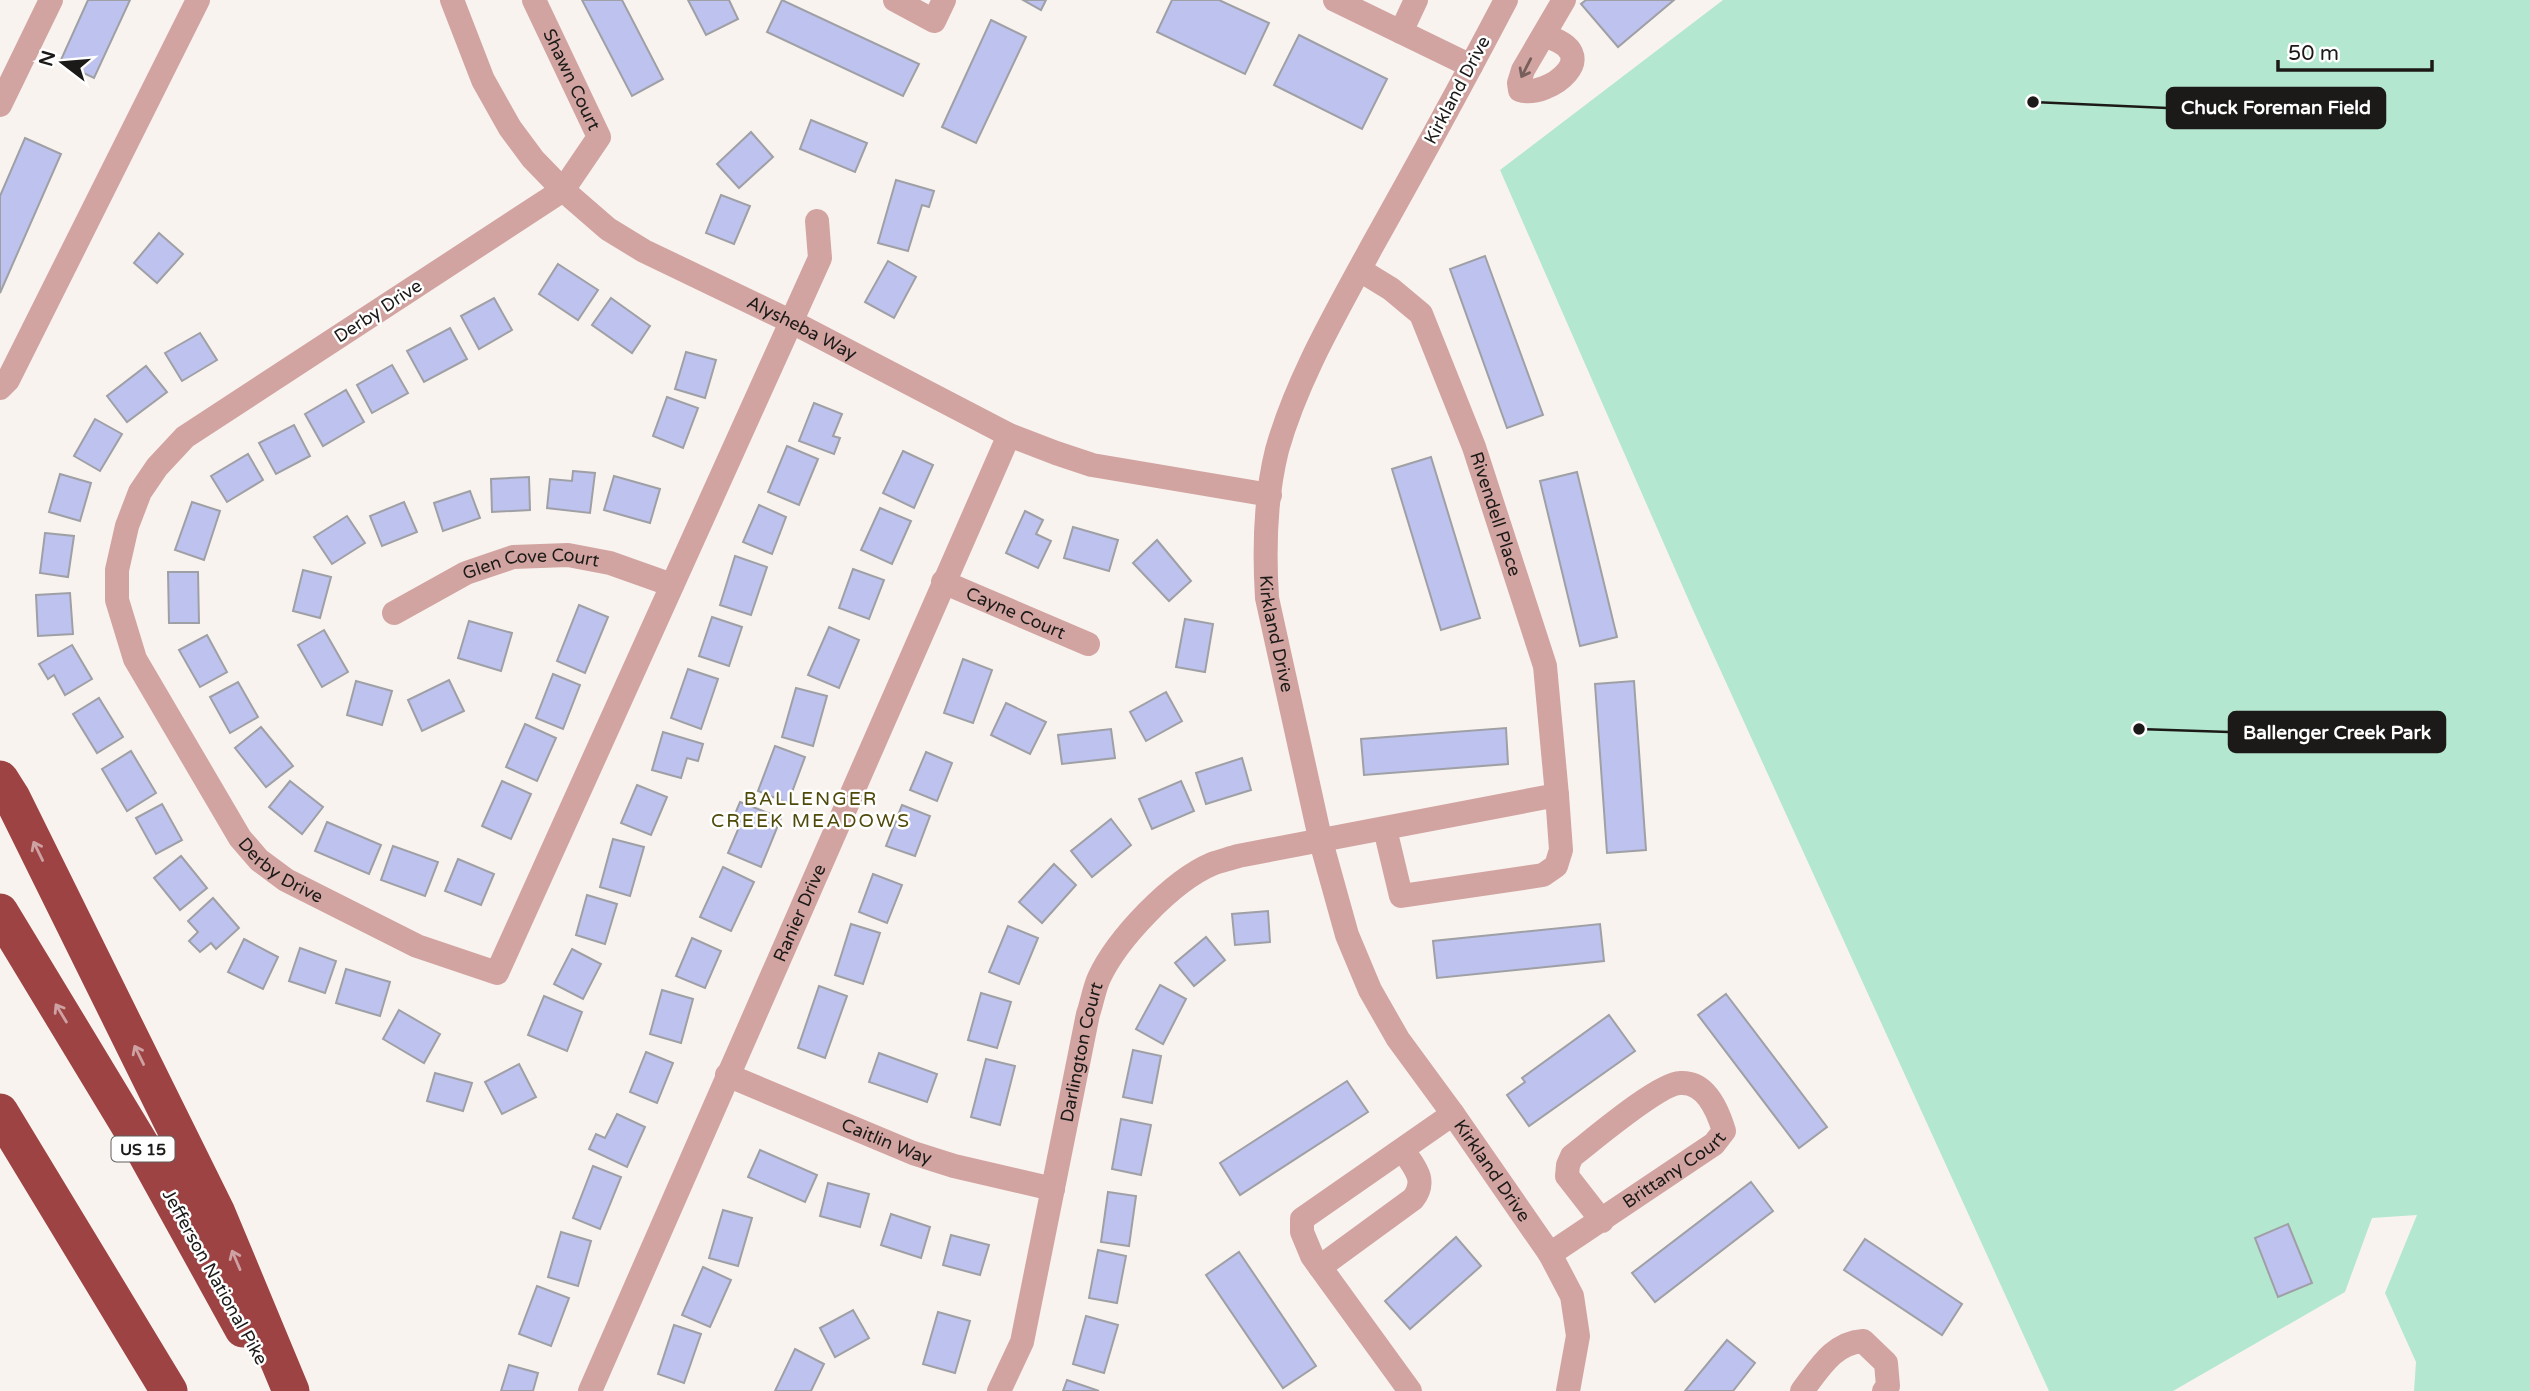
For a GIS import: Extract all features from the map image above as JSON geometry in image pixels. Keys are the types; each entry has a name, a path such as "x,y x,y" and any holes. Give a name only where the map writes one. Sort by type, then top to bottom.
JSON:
{"highway":[{"path":"0,779 18,810 217,1213 291,1391"},
{"name":"Jefferson National Pike","path":"0,912 144,1150 278,1391"},
{"path":"0,1112 169,1391"},
{"path":"0,1161 163,1391"}],"street":[{"path":"0,105 7,76 51,0"},
{"path":"0,388 8,380 198,0"},
{"name":"Alysheba Way","path":"452,0 483,80 510,128 533,159 563,190 608,229 644,251 792,322 1009,435 1092,465 1270,495"},
{"name":"Shawn Court","path":"534,0 599,137 563,190"},
{"path":"895,0 934,21 944,0"},
{"path":"1335,0 1471,66"},
{"path":"1401,32 1416,0"},
{"name":"Kirkland Drive","path":"1506,0 1360,270 1291,405 1276,454 1265,558 1267,598 1320,838 1347,936 1370,990 1398,1040 1550,1254 1572,1296 1578,1336 1568,1391"},
{"path":"1544,36 1564,0"},
{"name":"Derby Drive","path":"563,190 185,437 157,467 140,492 127,526 117,570 117,600 135,659 240,838 259,860 286,880 417,946 497,973 820,258 817,220"},
{"name":"Rivendell Place","path":"1360,270 1391,289 1421,314 1475,447 1545,666 1561,850 1556,866 1544,875 1401,896 1385,830"},
{"name":"Ranier Drive","path":"590,1391 1009,435"},
{"name":"Glen Cove Court","path":"394,613 466,573 513,557 568,555 610,563 672,585"},
{"name":"Cayne Court","path":"943,582 1088,644"},
{"path":"1320,838 1385,830 1557,795"},
{"name":"Darlington Court","path":"999,1391 1022,1342 1088,1014 1099,978 1142,916 1172,890 1210,865 1320,838"},
{"name":"Caitlin Way","path":"727,1075 913,1153 954,1166 1053,1189"},
{"name":"Brittany Court","path":"1550,1254 1602,1222 1714,1144 1724,1131 1705,1091 1679,1083 1655,1094 1572,1156 1567,1165 1567,1176 1602,1222"},
{"path":"1410,1391 1312,1256 1302,1232 1302,1219 1453,1114"},
{"path":"1320,1267 1419,1192 1419,1173 1403,1150"},
{"path":"1802,1391 1831,1353 1850,1342 1863,1341 1886,1363 1888,1386 1884,1391"}],"green space":[{"path":"1723,0 2530,0 2530,1391 2414,1391 2416,1362 2385,1293 2417,1215 2372,1218 2345,1292 2173,1391 2049,1391 1693,610 1500,170"}],"building":[{"path":"88,0 130,0 94,78 60,62"},
{"path":"582,0 622,0 663,79 632,96"},
{"path":"688,0 729,0 738,19 706,35"},
{"path":"782,0 919,64 903,96 767,32"},
{"path":"1023,0 1046,0 1041,10"},
{"path":"1172,0 1219,0 1269,23 1245,74 1157,32"},
{"path":"1586,0 1674,0 1618,47 1581,4"},
{"path":"991,20 1026,37 976,143 942,127"},
{"path":"1299,35 1387,79 1362,129 1274,85"},
{"path":"811,120 867,143 855,172 800,149"},
{"path":"751,132 773,157 739,188 717,164"},
{"path":"25,138 61,154 0,293 0,196"},
{"path":"896,180 934,191 929,207 922,205 908,251 878,243"},
{"path":"721,195 750,206 734,244 706,233"},
{"path":"159,233 183,254 157,283 134,263"},
{"path":"1485,256 1543,415 1507,428 1450,269"},
{"path":"888,261 916,277 894,318 865,302"},
{"path":"558,264 598,290 578,320 539,294"},
{"path":"494,298 512,330 479,349 461,316"},
{"path":"611,298 650,326 632,353 592,325"},
{"path":"450,328 467,359 424,382 407,351"},
{"path":"200,333 217,360 182,381 165,353"},
{"path":"686,352 716,360 705,398 675,389"},
{"path":"392,365 408,393 372,413 357,385"},
{"path":"146,366 167,392 127,422 107,396"},
{"path":"346,390 364,422 323,446 305,414"},
{"path":"667,397 698,408 683,448 653,436"},
{"path":"814,403 842,414 833,436 840,438 834,454 799,441"},
{"path":"95,419 122,434 100,471 74,456"},
{"path":"294,425 310,456 276,474 259,443"},
{"path":"787,446 818,459 799,505 768,492"},
{"path":"903,451 933,465 914,508 883,493"},
{"path":"248,454 263,480 227,502 211,476"},
{"path":"1431,457 1480,618 1441,630 1392,469"},
{"path":"573,471 595,473 590,513 547,508 550,479 572,481"},
{"path":"1577,472 1617,637 1580,646 1540,481"},
{"path":"60,474 91,483 80,521 49,512"},
{"path":"614,476 660,489 650,523 604,510"},
{"path":"529,477 530,510 492,512 491,479"},
{"path":"470,491 480,518 443,531 434,503"},
{"path":"192,502 220,511 204,560 175,550"},
{"path":"404,502 417,532 382,546 370,516"},
{"path":"759,505 786,517 772,554 743,542"},
{"path":"880,508 911,521 892,564 861,550"},
{"path":"1025,511 1043,520 1036,534 1051,541 1038,568 1006,553"},
{"path":"347,516 365,543 332,564 314,537"},
{"path":"1073,527 1118,540 1109,571 1064,558"},
{"path":"45,533 74,536 68,577 40,573"},
{"path":"1157,540 1191,581 1169,601 1133,563"},
{"path":"735,556 767,567 751,615 720,605"},
{"path":"853,569 884,580 869,619 839,608"},
{"path":"303,570 331,577 320,618 293,611"},
{"path":"168,572 198,572 199,623 169,623"},
{"path":"70,593 73,634 38,636 36,595"},
{"path":"579,605 608,617 585,673 557,661"},
{"path":"712,617 742,627 729,666 699,656"},
{"path":"1185,619 1213,624 1205,672 1176,667"},
{"path":"469,621 512,633 501,671 458,658"},
{"path":"829,627 859,640 839,688 808,675"},
{"path":"324,630 348,672 322,687 298,645"},
{"path":"207,635 227,672 200,687 179,650"},
{"path":"72,645 92,679 65,695 54,675 48,679 39,664"},
{"path":"963,659 992,670 973,723 944,713"},
{"path":"688,669 718,679 701,729 671,718"},
{"path":"553,674 580,685 563,729 536,718"},
{"path":"449,680 464,711 422,731 408,700"},
{"path":"356,681 392,691 382,725 347,715"},
{"path":"1634,681 1646,850 1607,853 1595,684"},
{"path":"238,682 258,717 230,733 210,697"},
{"path":"796,688 827,696 813,746 782,737"},
{"path":"1166,692 1182,721 1146,741 1130,712"},
{"path":"99,698 123,737 97,753 73,714"},
{"path":"1006,703 1046,722 1030,754 991,735"},
{"path":"525,724 556,738 537,781 506,767"},
{"path":"261,727 293,766 266,787 235,748"},
{"path":"1506,728 1508,764 1364,775 1361,739"},
{"path":"1111,729 1115,758 1062,764 1058,735"},
{"path":"663,732 703,744 698,761 687,758 681,778 652,770"},
{"path":"775,746 805,757 788,803 758,791"},
{"path":"131,751 156,793 127,811 102,769"},
{"path":"926,752 952,763 937,801 910,790"},
{"path":"1242,758 1251,790 1206,804 1196,773"},
{"path":"290,781 323,807 302,834 269,807"},
{"path":"502,781 531,794 511,839 482,826"},
{"path":"1181,781 1194,811 1152,829 1139,799"},
{"path":"637,785 667,797 651,835 621,823"},
{"path":"740,802 781,818 761,867 728,853 740,825 732,821"},
{"path":"162,804 182,840 156,854 136,818"},
{"path":"902,805 930,816 915,856 886,846"},
{"path":"1111,819 1131,845 1092,877 1071,851"},
{"path":"327,822 381,845 369,874 315,851"},
{"path":"613,839 644,847 630,896 600,887"},
{"path":"393,846 438,862 425,896 381,880"},
{"path":"181,856 207,888 180,910 154,878"},
{"path":"458,859 494,874 481,905 445,891"},
{"path":"1054,864 1076,885 1042,923 1019,902"},
{"path":"723,867 754,882 731,931 700,917"},
{"path":"873,874 902,885 887,923 859,912"},
{"path":"587,895 617,904 605,944 576,935"},
{"path":"213,898 239,928 216,949 211,943 200,952 189,941 198,932 188,921"},
{"path":"1268,911 1270,942 1235,945 1232,914"},
{"path":"851,924 880,933 863,984 835,975"},
{"path":"1600,924 1604,961 1437,978 1433,941"},
{"path":"1008,926 1038,938 1019,984 989,972"},
{"path":"1206,937 1225,960 1194,986 1175,963"},
{"path":"692,938 721,951 705,988 676,976"},
{"path":"244,939 278,957 263,989 228,972"},
{"path":"300,948 336,961 325,993 289,981"},
{"path":"572,949 601,964 583,999 554,984"},
{"path":"346,969 390,982 380,1016 336,1003"},
{"path":"1160,985 1186,999 1163,1044 1136,1029"},
{"path":"819,986 847,996 825,1058 798,1048"},
{"path":"662,990 693,999 681,1043 650,1034"},
{"path":"981,993 1011,1002 997,1048 968,1040"},
{"path":"1726,994 1827,1127 1799,1148 1698,1015"},
{"path":"544,996 582,1012 567,1051 528,1035"},
{"path":"399,1010 440,1034 424,1063 383,1039"},
{"path":"1609,1015 1635,1051 1529,1126 1507,1095 1525,1082 1522,1078"},
{"path":"1133,1050 1161,1056 1152,1103 1123,1097"},
{"path":"646,1052 673,1063 657,1103 630,1092"},
{"path":"879,1053 937,1074 927,1102 869,1082"},
{"path":"986,1059 1015,1066 1000,1125 971,1117"},
{"path":"519,1064 536,1097 502,1114 485,1082"},
{"path":"435,1073 472,1083 463,1111 427,1101"},
{"path":"1347,1081 1368,1112 1240,1195 1220,1163"},
{"path":"617,1114 645,1127 627,1167 589,1149 596,1134 605,1138"},
{"path":"1121,1119 1151,1125 1141,1175 1112,1169"},
{"path":"760,1150 817,1175 805,1202 748,1177"},
{"path":"593,1166 621,1177 600,1229 573,1218"},
{"path":"1751,1182 1773,1211 1655,1302 1632,1273"},
{"path":"828,1183 869,1194 860,1227 820,1216"},
{"path":"1108,1192 1136,1196 1129,1246 1101,1242"},
{"path":"723,1210 752,1218 738,1266 709,1258"},
{"path":"891,1214 930,1227 921,1258 881,1245"},
{"path":"2288,1224 2312,1283 2278,1297 2255,1238"},
{"path":"561,1232 591,1241 578,1286 548,1277"},
{"path":"951,1235 989,1245 980,1275 943,1265"},
{"path":"1456,1237 1481,1266 1410,1329 1385,1301"},
{"path":"1865,1239 1962,1304 1942,1335 1844,1270"},
{"path":"1098,1250 1126,1256 1117,1303 1089,1298"},
{"path":"1239,1252 1316,1366 1283,1388 1206,1275"},
{"path":"703,1267 731,1280 710,1327 682,1315"},
{"path":"537,1286 569,1298 551,1346 519,1334"},
{"path":"853,1310 869,1338 835,1357 820,1328"},
{"path":"938,1312 970,1321 955,1373 923,1364"},
{"path":"1086,1316 1118,1325 1104,1373 1073,1364"},
{"path":"674,1325 701,1334 684,1383 658,1374"},
{"path":"1727,1340 1755,1363 1733,1391 1685,1391"},
{"path":"795,1349 824,1364 811,1391 775,1391"},
{"path":"509,1365 538,1373 533,1391 501,1391"},
{"path":"1067,1380 1099,1391 1063,1391"}],"place":[{"name":"Chuck Foreman Field","path":"2033,102"},
{"name":"Ballenger Creek Park","path":"2139,729"}],"district":[{"name":"BALLENGER CREEK MEADOWS","path":"811,809"}]}
